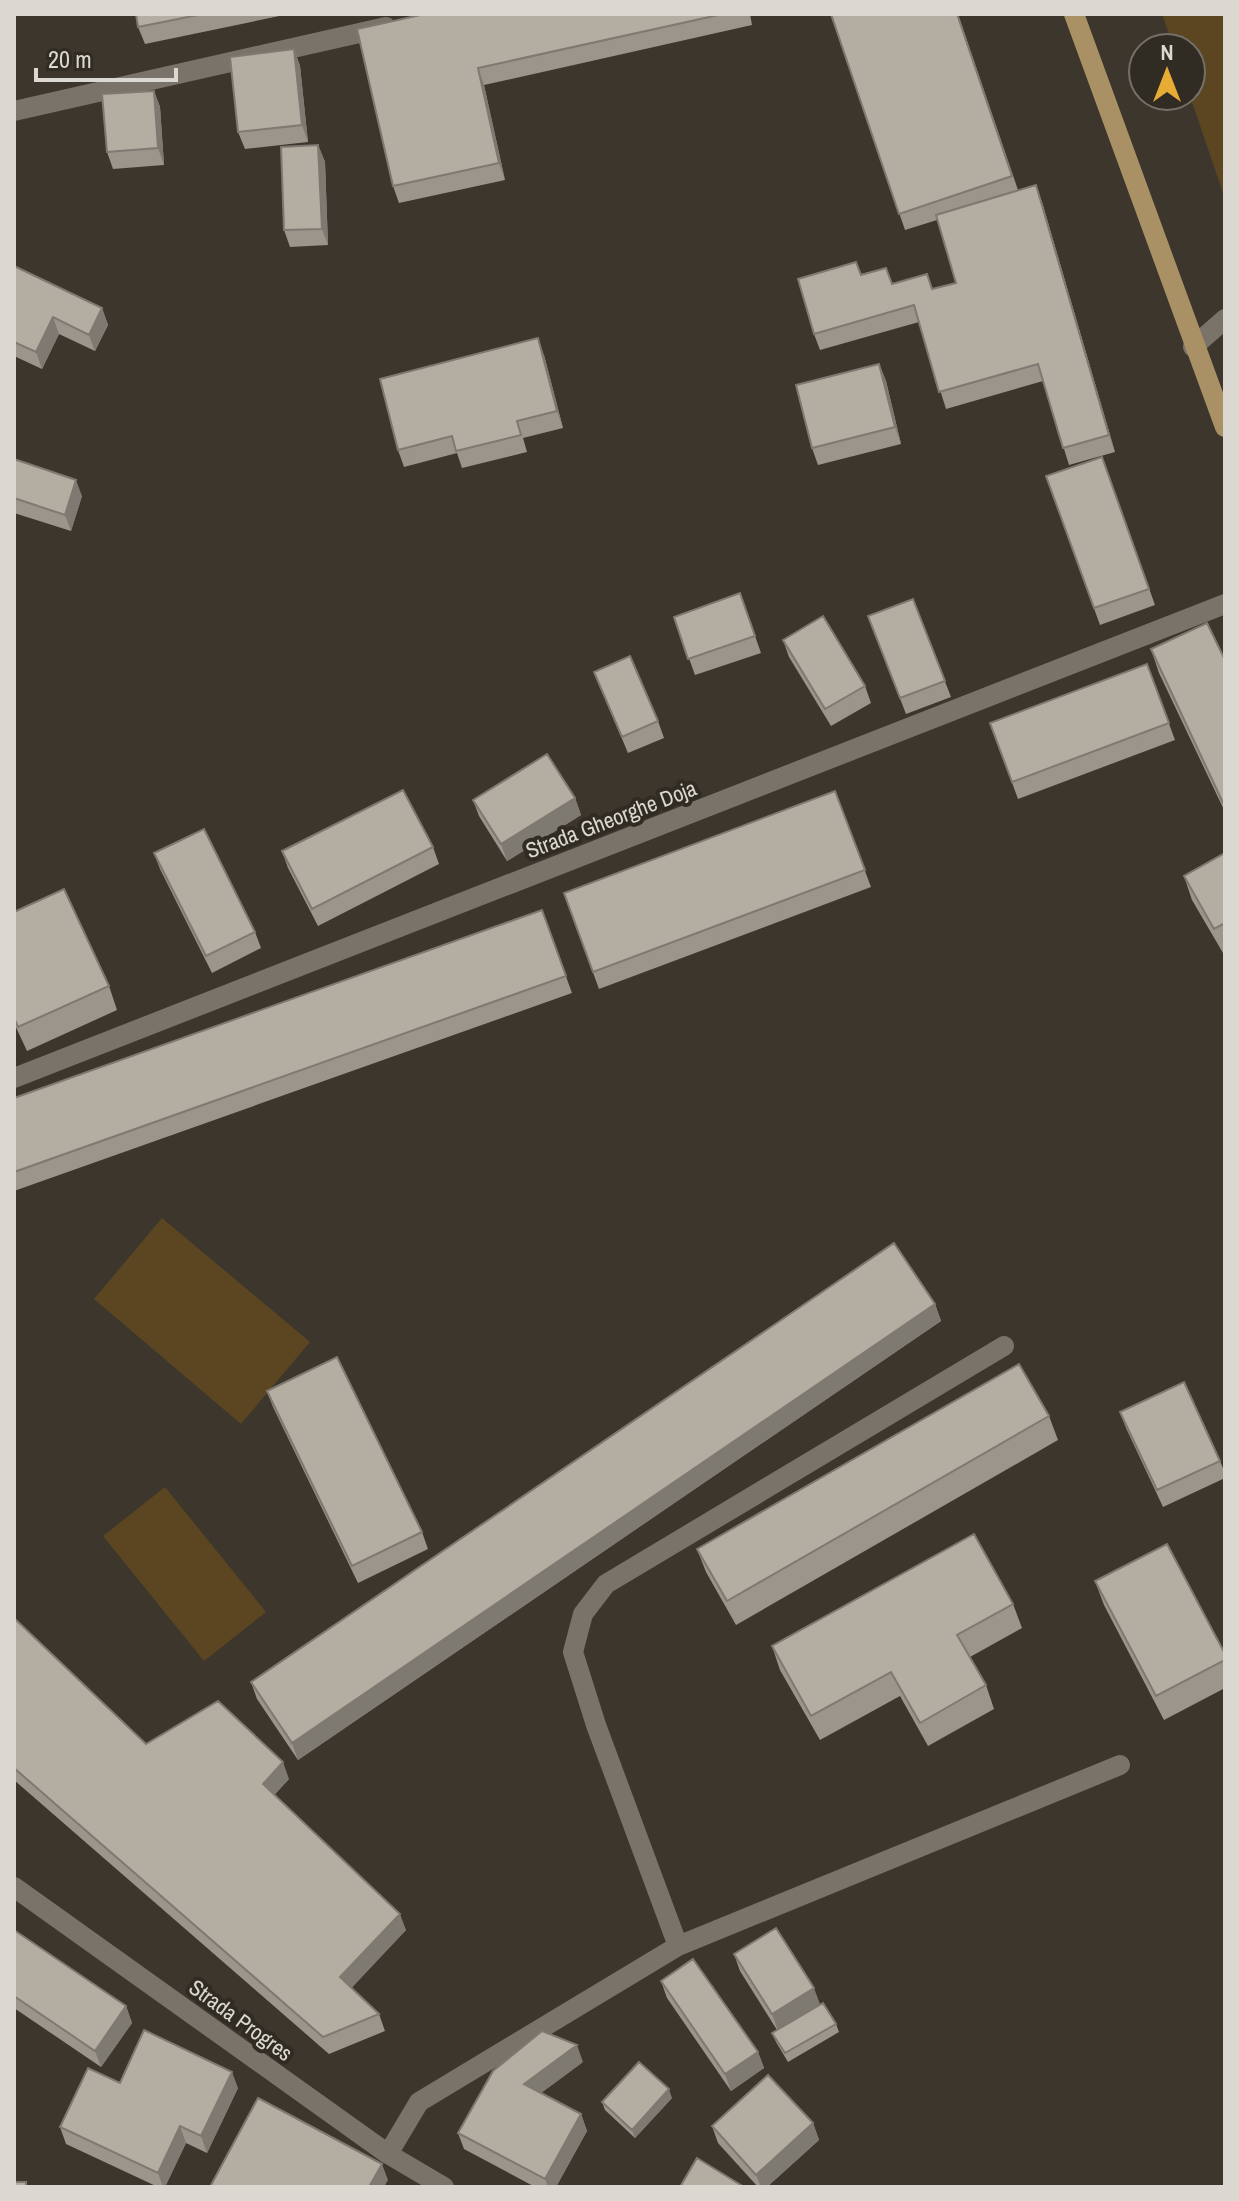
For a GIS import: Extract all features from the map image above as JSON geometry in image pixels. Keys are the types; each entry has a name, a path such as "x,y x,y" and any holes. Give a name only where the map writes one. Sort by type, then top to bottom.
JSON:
{"main road":[{"path":"1074,14 1193,347 1225,427"}],"street":[{"path":"16,115 414,21"},
{"path":"1193,347 1225,319"},
{"name":"Strada Gheorghe Doja","path":"14,1078 1225,604"},
{"path":"678,1946 596,1725 573,1652 583,1614 606,1584 1004,1346"},
{"path":"388,2154 419,2102 678,1946 1120,1765"},
{"name":"Strada Progres","path":"14,1887 388,2154 444,2187"}],"shaded area":[{"path":"1162,14 1225,14 1225,199 1195,112 1207,112 1207,32 1168,32"},
{"path":"162,1218 310,1342 241,1424 94,1299"},
{"path":"165,1487 266,1612 204,1661 103,1536"}],"building":[{"path":"136,14 203,14 138,27"},
{"path":"425,14 723,14 478,68 499,163 393,186 357,29"},
{"path":"831,14 957,14 1012,176 899,214"},
{"path":"294,49 302,125 238,132 230,57"},
{"path":"154,91 158,148 107,152 102,94"},
{"path":"318,145 322,229 284,230 281,147"},
{"path":"1036,185 1109,435 1063,448 1038,364 939,392 914,305 814,334 798,279 856,262 861,275 886,268 892,284 927,274 932,289 956,283 936,215"},
{"path":"14,266 102,308 89,335 53,317 36,352 14,342"},
{"path":"538,338 557,411 517,421 521,435 456,451 452,436 398,450 380,379"},
{"path":"879,364 895,427 812,448 796,385"},
{"path":"1102,457 1149,589 1094,608 1046,476"},
{"path":"14,459 76,480 65,515 14,498"},
{"path":"740,593 755,636 688,659 674,617"},
{"path":"913,599 945,681 900,698 868,616"},
{"path":"823,616 865,686 825,709 783,640"},
{"path":"1207,623 1225,660 1225,807 1151,649"},
{"path":"630,656 658,721 622,737 594,672"},
{"path":"1147,664 1169,723 1012,782 990,723"},
{"path":"547,754 575,798 501,844 473,800"},
{"path":"403,790 433,847 312,909 282,851"},
{"path":"835,791 865,870 593,972 564,893"},
{"path":"204,829 255,932 206,956 154,853"},
{"path":"1225,853 1225,923 1214,929 1184,876"},
{"path":"64,889 109,986 18,1027 14,1018 14,912"},
{"path":"542,910 566,976 14,1172 14,1098"},
{"path":"894,1243 935,1304 292,1743 251,1682"},
{"path":"337,1357 422,1532 352,1566 267,1391"},
{"path":"1019,1364 1049,1416 727,1601 697,1549"},
{"path":"1184,1382 1220,1461 1157,1490 1120,1412"},
{"path":"974,1534 1013,1604 957,1635 986,1685 920,1723 891,1672 811,1716 772,1646"},
{"path":"1167,1544 1225,1654 1225,1660 1156,1696 1095,1581"},
{"path":"14,1618 146,1744 218,1701 283,1762 263,1784 400,1914 340,1977 379,2014 323,2037 14,1768"},
{"path":"776,1928 814,1988 772,2014 734,1954"},
{"path":"14,1930 126,2006 95,2051 14,1996"},
{"path":"693,1959 758,2052 725,2074 661,1981"},
{"path":"823,2003 836,2024 785,2053 772,2033"},
{"path":"144,2030 232,2072 201,2136 180,2126 158,2173 60,2127 88,2068 120,2083"},
{"path":"542,2031 577,2045 524,2084 581,2114 545,2179 458,2133 493,2071"},
{"path":"639,2062 669,2089 632,2130 602,2102"},
{"path":"768,2075 813,2123 756,2175 712,2126"},
{"path":"258,2098 382,2164 369,2187 210,2187"},
{"path":"697,2158 744,2187 680,2187"},
{"path":"14,2182 26,2182 26,2187 14,2187"}]}
